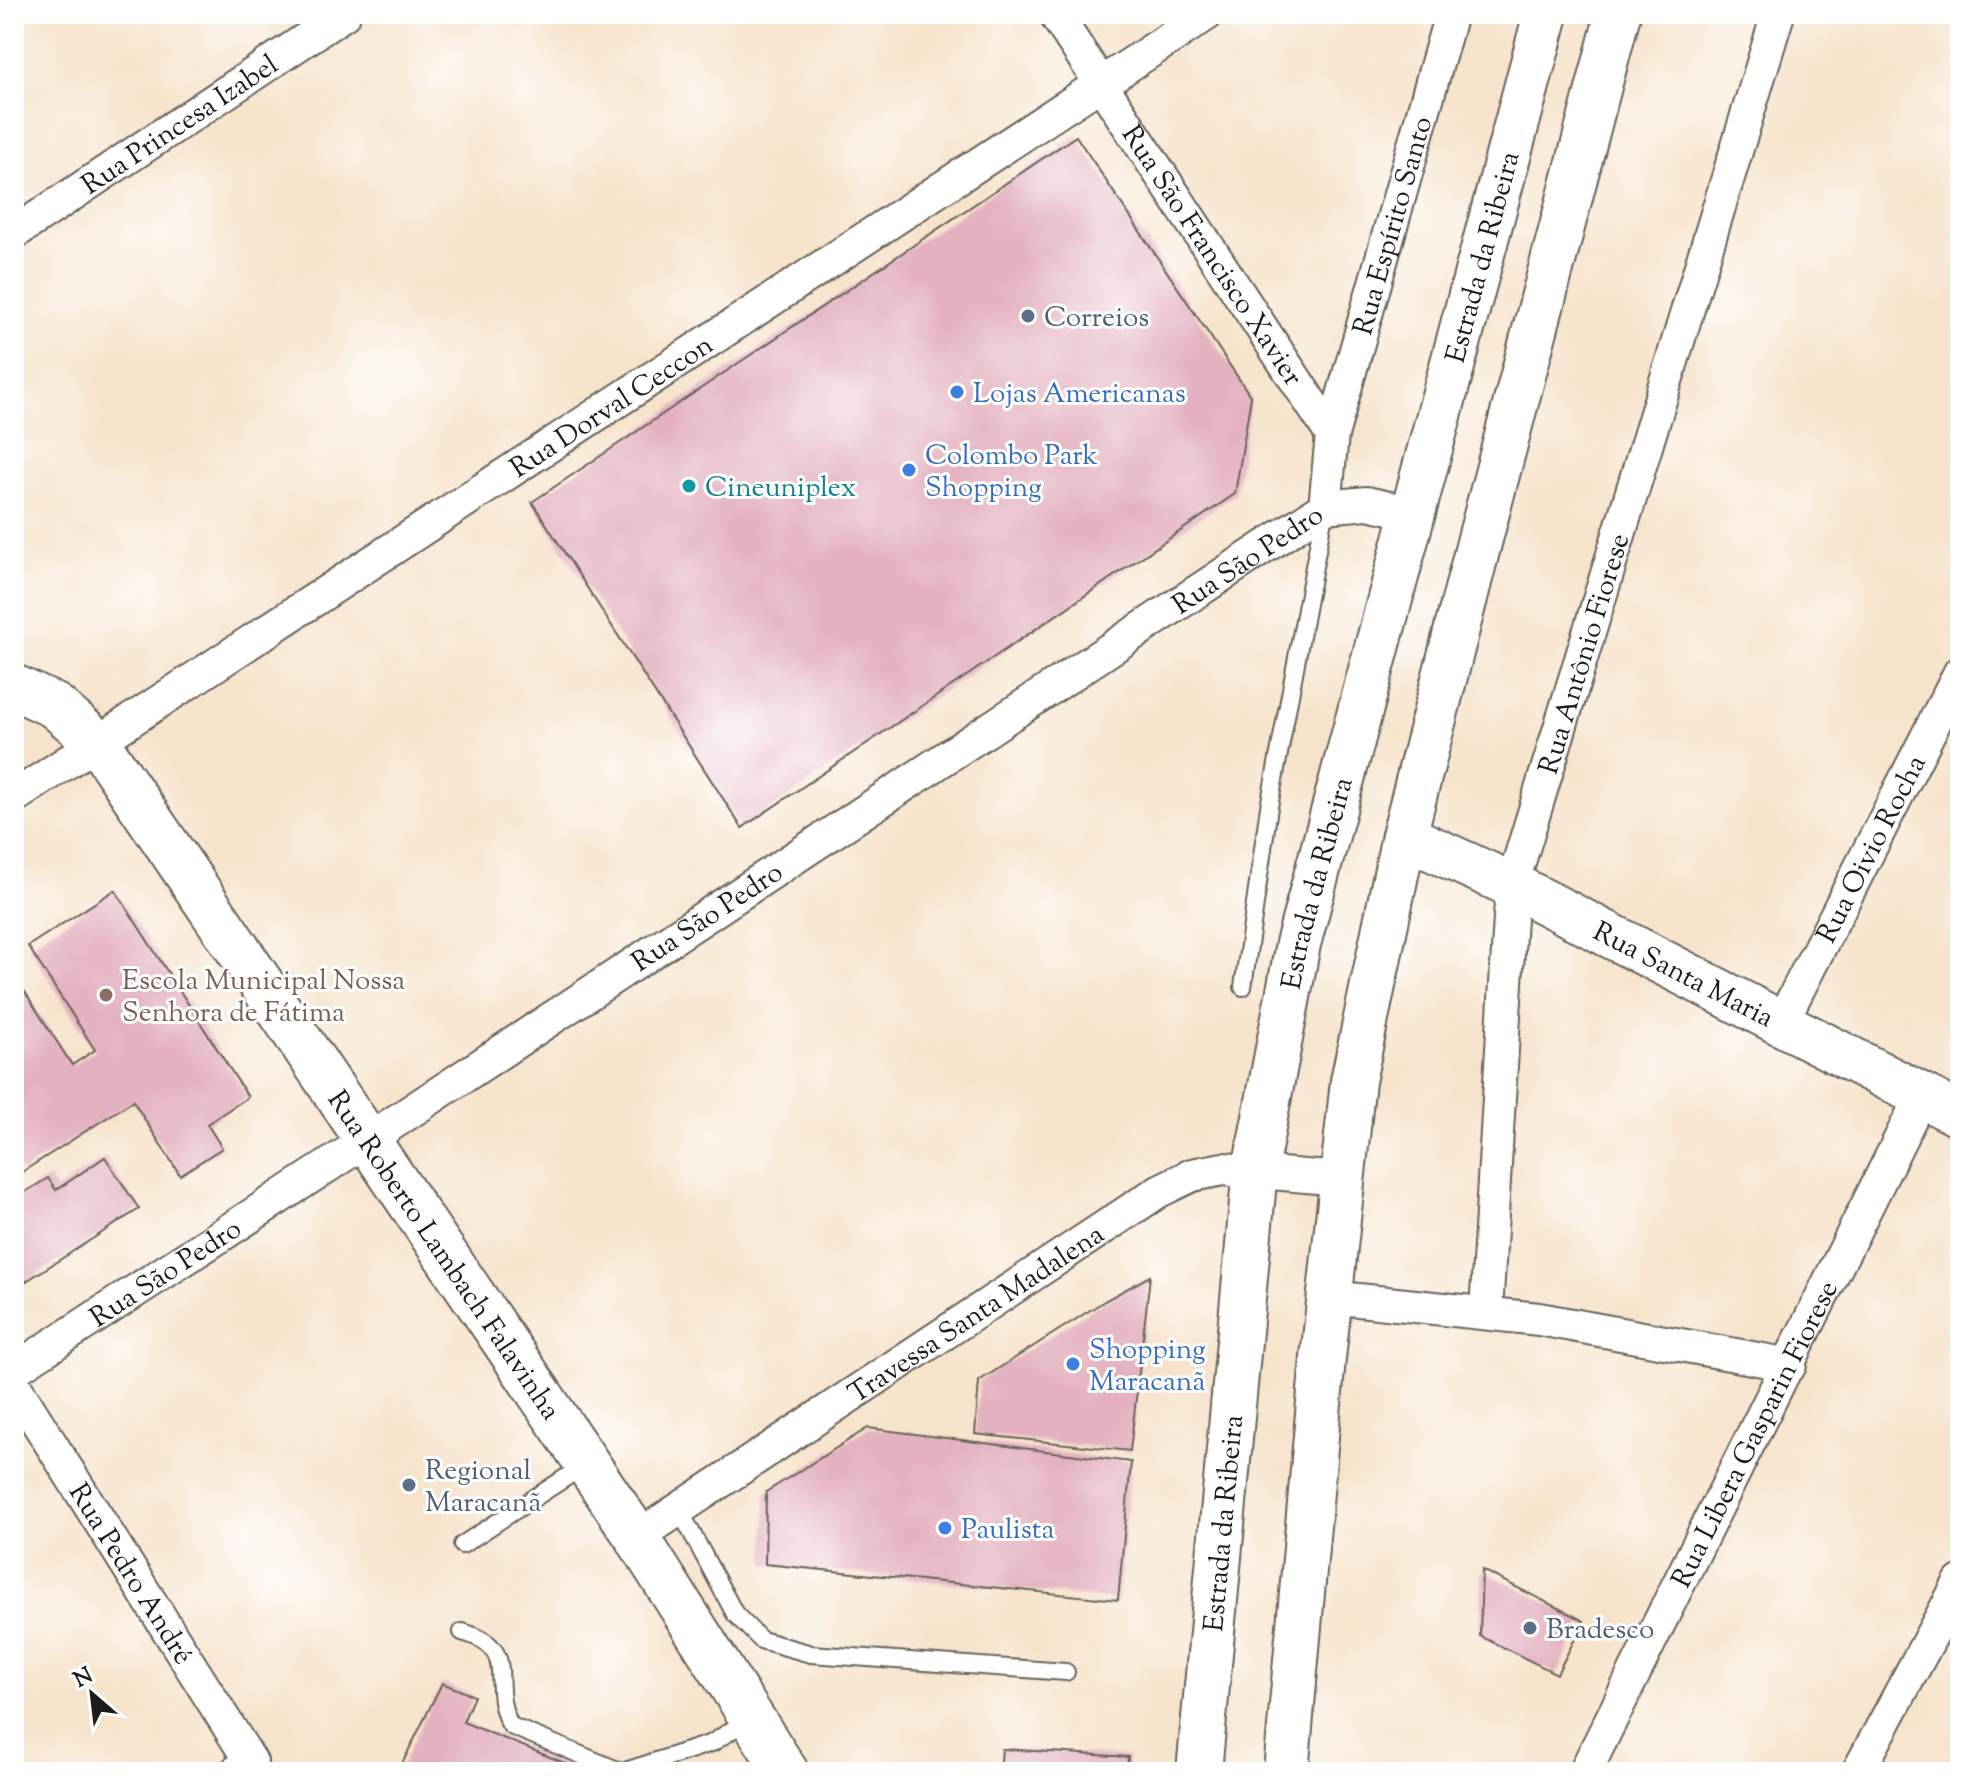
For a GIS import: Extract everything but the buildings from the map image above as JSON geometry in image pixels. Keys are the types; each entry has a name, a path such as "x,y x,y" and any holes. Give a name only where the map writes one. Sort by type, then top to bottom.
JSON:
{"main road":[{"name":"Estrada da Ribeira","path":"1199,1772 1255,1170 1298,944 1546,14"},
{"path":"1286,1772 1341,1179 1353,1081 1404,836 1618,14"},
{"name":"Rua Roberto Lambach Falavinha","path":"14,687 55,706 98,743 588,1463 786,1772"},
{"name":"Rua Santa Maria","path":"1404,836 1512,885 1960,1115"}],"street":[{"name":"Rua Princesa Izabel","path":"14,233 344,14"},
{"name":"Rua São Francisco Xavier","path":"1055,14 1332,435"},
{"name":"Rua Dorval Ceccon","path":"14,797 1207,14"},
{"name":"Rua Espírito Santo","path":"1332,435 1451,14"},
{"name":"Rua Antônio Fiorese","path":"1486,1312 1512,885 1778,14"},
{"path":"1325,507 1332,435"},
{"name":"Rua São Pedro","path":"14,1370 1325,507 1367,503 1412,513"},
{"name":"Rua Oivio Rocha","path":"1781,1023 1960,672"},
{"name":"Rua Libera Gasparin Fiorese","path":"1585,1772 1922,1095"},
{"name":"Travessa Santa Madalena","path":"637,1537 1159,1191 1192,1175 1223,1169 1341,1179"},
{"path":"1330,1297 1486,1312 1790,1365"},
{"name":"Rua Pedro André","path":"14,1385 243,1767"},
{"path":"1858,1772 1960,1582"}],"lane":[{"path":"1243,987 1269,807 1325,507"},
{"path":"462,1545 588,1463"},
{"path":"679,1509 735,1614 761,1640 811,1654 1066,1672"},
{"path":"462,1632 484,1637 494,1649 500,1668 503,1712 511,1726 622,1772 712,1743 751,1717"}],"place":[{"name":"Correios","path":"1028,316"},
{"name":"Lojas Americanas","path":"957,392"},
{"name":"Colombo Park Shopping","path":"909,470"},
{"name":"Cineuniplex","path":"689,486"},
{"name":"Escola Municipal Nossa Senhora de Fátima","path":"106,995"},
{"name":"Shopping Maracanã","path":"1073,1364"},
{"name":"Regional Maracanã","path":"409,1485"},
{"name":"Paulista","path":"945,1528"},
{"name":"Bradesco","path":"1530,1628"}]}
